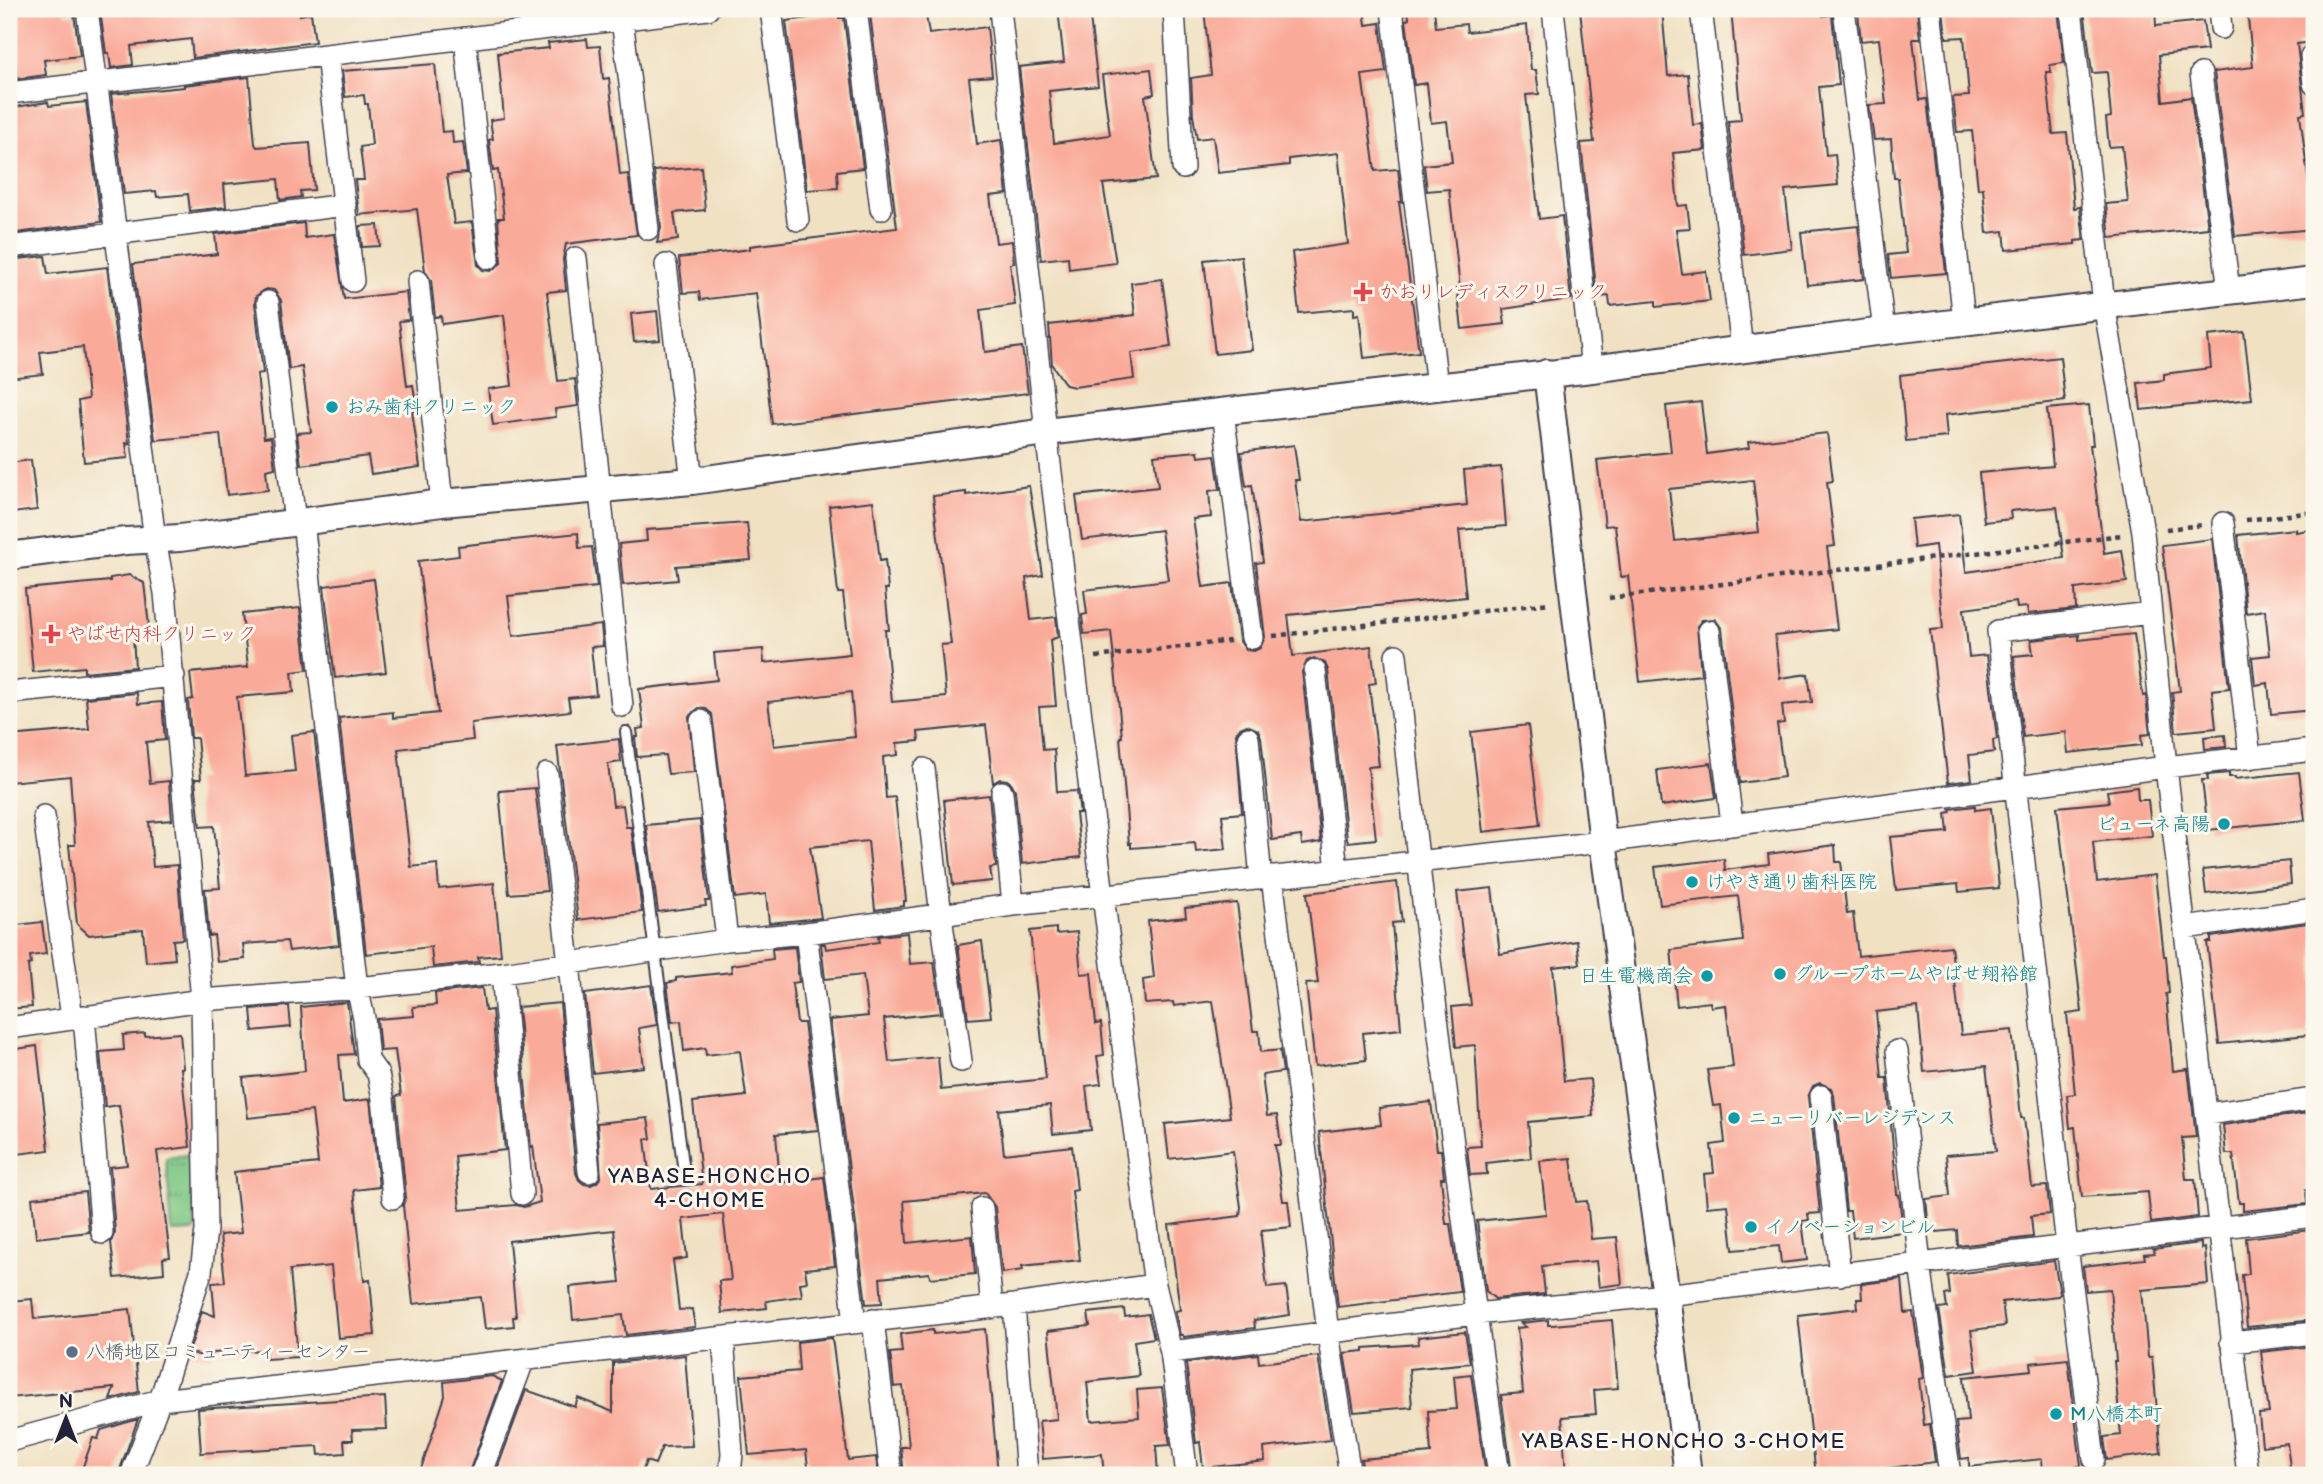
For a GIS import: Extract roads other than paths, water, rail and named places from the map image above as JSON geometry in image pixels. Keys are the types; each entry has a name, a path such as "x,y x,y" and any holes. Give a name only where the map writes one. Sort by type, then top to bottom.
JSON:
{"street":[{"path":"88,9 155,540 165,593 202,1000 206,1230 201,1272 160,1400 131,1475"},
{"path":"9,93 465,37 540,19 622,19 700,9"},
{"path":"771,9 798,220"},
{"path":"856,9 881,209"},
{"path":"1000,9 1046,432 1103,896 1155,1285 1171,1352 1187,1475"},
{"path":"1174,9 1183,168"},
{"path":"1392,9 1437,386"},
{"path":"1553,9 1592,369"},
{"path":"1701,9 1742,349"},
{"path":"1844,9 1884,331"},
{"path":"1930,9 1964,321"},
{"path":"2071,9 2104,304 2143,532 2166,767 2248,1475"},
{"path":"622,19 648,229"},
{"path":"465,37 489,258"},
{"path":"327,55 353,281"},
{"path":"2311,57 2314,84"},
{"path":"2201,74 2229,290"},
{"path":"9,247 345,205"},
{"path":"576,258 622,706"},
{"path":"666,265 692,481"},
{"path":"418,281 442,503"},
{"path":"9,556 442,503 692,481 1046,432 2314,281"},
{"path":"268,302 299,522 356,988 364,1017 369,1060 378,1074 383,1098 393,1198"},
{"path":"1547,373 1602,842 1688,1475"},
{"path":"1223,412 1252,638"},
{"path":"2223,523 2250,758"},
{"path":"2094,1459 2067,1246 1998,631 2151,613"},
{"path":"1709,631 1732,825"},
{"path":"1396,655 1417,862 1475,1314 1499,1475"},
{"path":"1315,671 1337,870"},
{"path":"9,693 174,676"},
{"path":"701,722 727,940"},
{"path":"1248,738 1328,1333 1350,1475"},
{"path":"9,1028 202,1000 356,988 502,972 727,940 806,933 1013,905 1602,842 2166,767 2314,750"},
{"path":"924,769 961,1061"},
{"path":"547,774 589,1172"},
{"path":"1002,792 1013,905"},
{"path":"44,816 78,1017 102,1233"},
{"path":"2185,928 2314,909"},
{"path":"806,933 864,1321 891,1475"},
{"path":"502,972 523,1194"},
{"path":"1897,1051 1920,1265 1950,1475"},
{"path":"1821,1096 1840,1275"},
{"path":"2207,1114 2314,1099"},
{"path":"982,1208 992,1307"},
{"path":"1171,1352 1475,1314 1665,1296 2314,1216"},
{"path":"9,1441 160,1400 1014,1305 1155,1285"},
{"path":"1014,1305 1027,1475"},
{"path":"2231,1342 2314,1333"},
{"path":"723,1338 735,1474"},
{"path":"481,1475 523,1361"}],"lane":[{"path":"626,733 684,1171"}],"place":[{"name":"かおりレディスクリニック","path":"1363,292"},
{"name":"おみ歯科クリニック","path":"332,407"},
{"name":"やばせ内科クリニック","path":"51,634"},
{"name":"ビューネ高陽","path":"2224,824"},
{"name":"けやき通り歯科医院","path":"1692,882"},
{"name":"グループホームやばせ翔裕館","path":"1780,974"},
{"name":"日生電機商会","path":"1707,976"},
{"name":"ニューリバーレジデンス","path":"1734,1118"},
{"name":"イノベーションビル","path":"1751,1227"},
{"name":"八橋地区コミュニティーセンター","path":"72,1352"},
{"name":"M八橋本町","path":"2056,1414"}],"district":[{"name":"YABASE-HONCHO 4-CHOME","path":"710,1188"},
{"name":"YABASE-HONCHO 3-CHOME","path":"1684,1441"}]}
